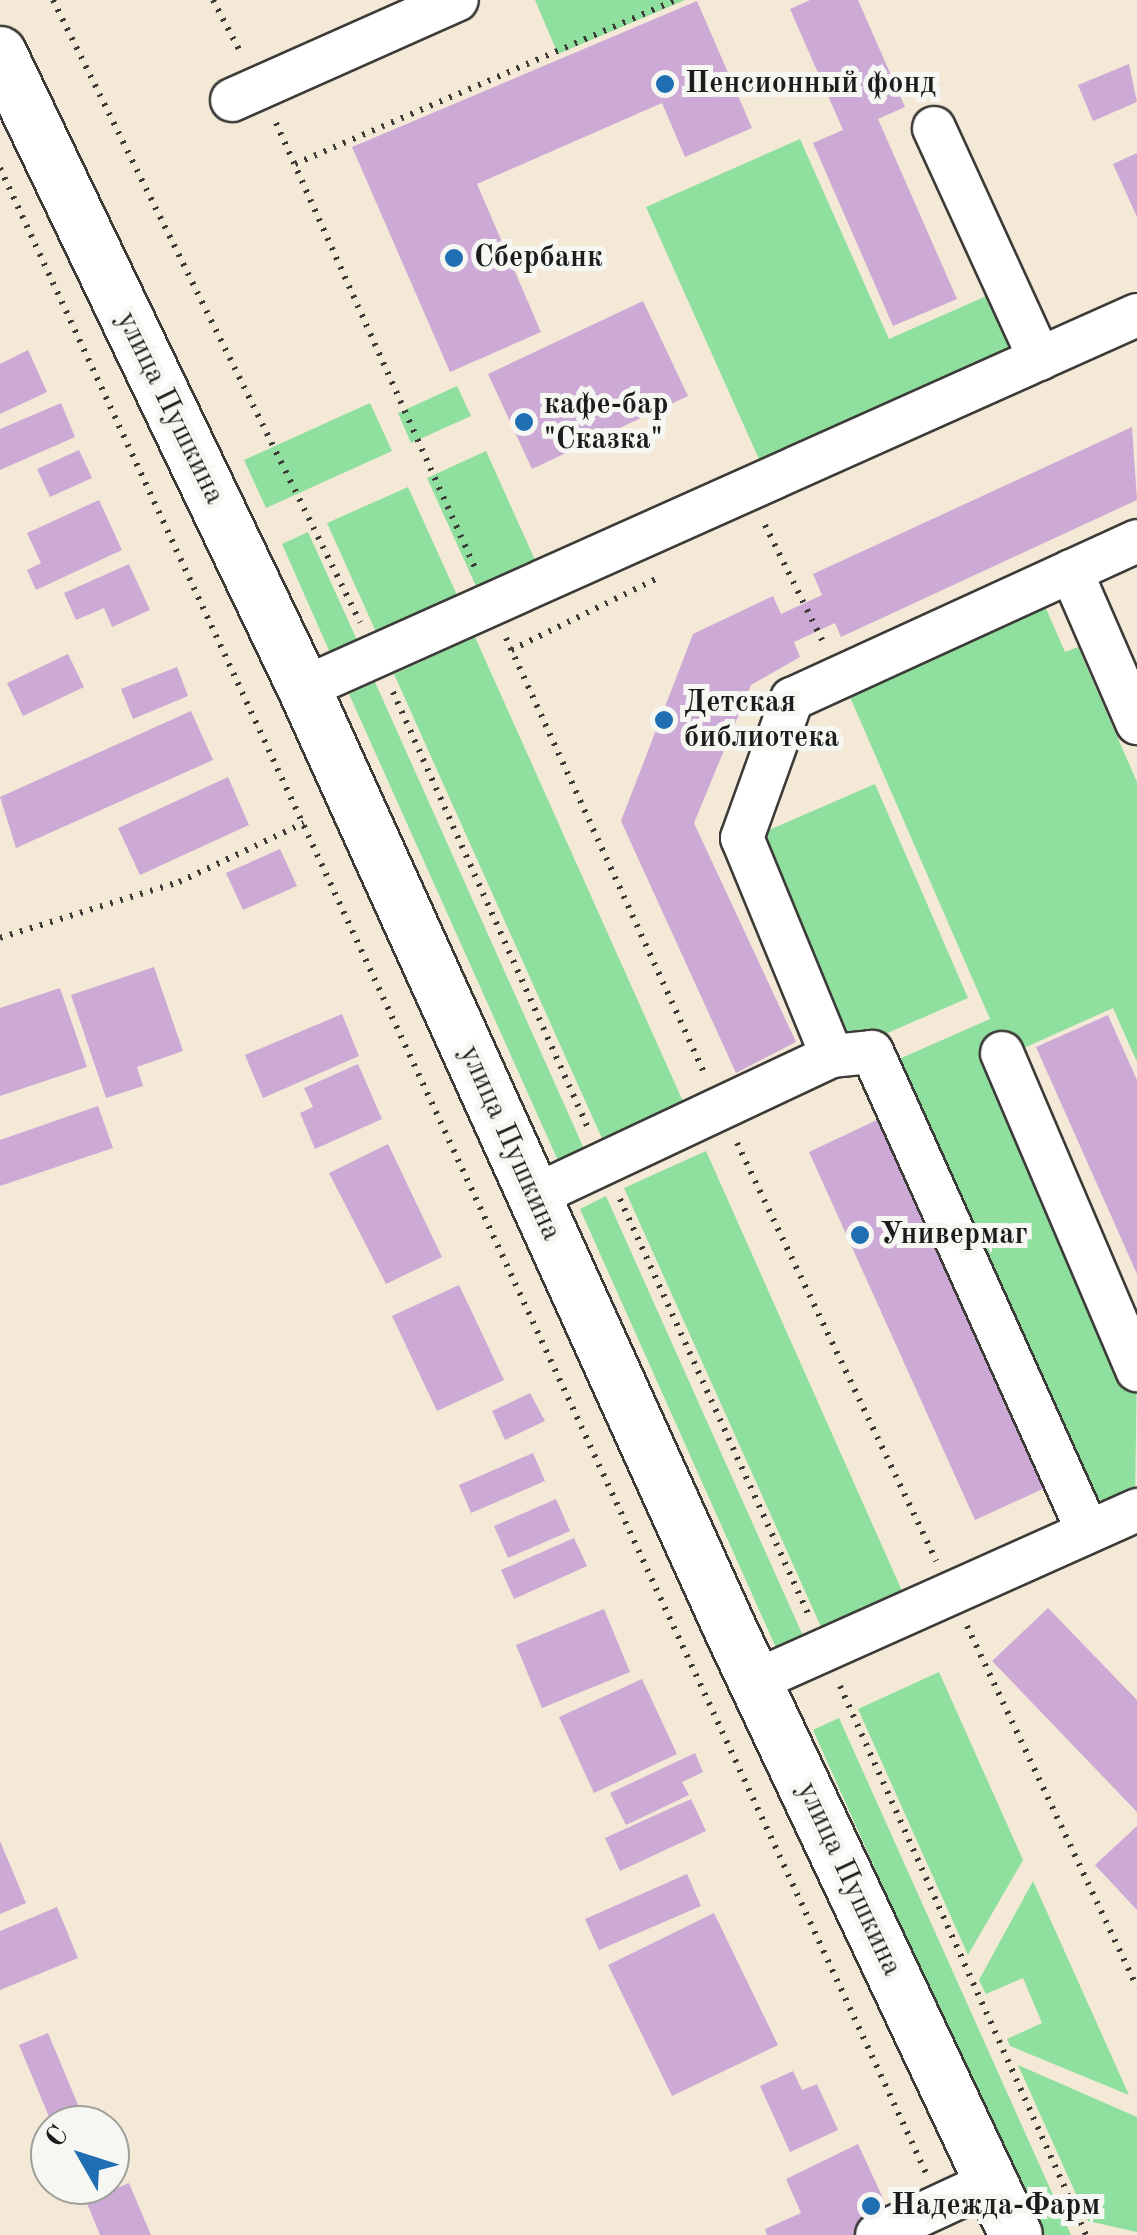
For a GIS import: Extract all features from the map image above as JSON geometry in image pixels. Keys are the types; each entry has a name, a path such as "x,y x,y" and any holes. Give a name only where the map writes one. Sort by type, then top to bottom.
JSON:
{"main road":[{"name":"улица Пушкина","path":"3,67 304,688 755,1681 1016,2235"}],"street":[{"path":"245,93 458,0"},
{"path":"934,128 1040,359"},
{"path":"304,688 1137,316"},
{"path":"832,1056 742,838 792,699 1137,541"},
{"path":"1071,571 1137,724"},
{"path":"534,1196 832,1056 872,1052 1088,1532"},
{"path":"1002,1053 1137,1370"},
{"path":"755,1681 1137,1510"},
{"path":"877,2235 991,2182"}],"path":[{"path":"53,0 378,658 1086,2235"},
{"path":"213,0 245,93 294,164 720,1108 1137,1987"},
{"path":"644,0 649,11"},
{"path":"294,164 674,0"},
{"path":"0,168 942,2206"},
{"path":"765,525 839,675"},
{"path":"0,938 180,882 304,823"}],"green space":[{"path":"535,0 685,0 558,54"},
{"path":"800,139 889,339 1000,290 1027,350 763,468 646,207"},
{"path":"457,386 471,416 411,443 398,413"},
{"path":"370,403 392,451 266,508 244,460"},
{"path":"486,451 540,571 481,597 427,478"},
{"path":"408,487 462,606 381,643 327,523"},
{"path":"308,532 362,651 335,664 282,544"},
{"path":"1040,595 1065,652 1078,647 1137,782 1137,1062 1113,1008 1006,1056 1137,1356 1135,1508 1078,1494 890,1063 990,1019 843,681"},
{"path":"475,637 690,1117 609,1154 394,674"},
{"path":"375,682 590,1162 564,1174 349,694"},
{"path":"875,784 968,998 876,1038 835,1028 753,837"},
{"path":"706,1151 903,1593 822,1629 624,1188"},
{"path":"606,1196 804,1638 777,1650 580,1209"},
{"path":"939,1672 1023,1860 968,1955 858,1709"},
{"path":"839,1718 1071,2235 1039,2235 813,1730"},
{"path":"1033,1881 1129,2095 1010,2046 1007,2039 1042,2023 1023,1978 986,1994 979,1980"},
{"path":"1018,2065 1137,2117 1137,2232 1088,2221"}],"building":[{"path":"810,0 858,0 905,107 878,119 957,299 893,326 813,143 843,130 790,9"},
{"path":"697,1 752,128 685,157 662,103 477,184 541,332 450,372 352,147"},
{"path":"1129,64 1137,102 1093,121 1078,85"},
{"path":"1137,153 1137,217 1113,164"},
{"path":"643,301 688,396 532,469 488,374"},
{"path":"28,350 47,392 0,414 0,364"},
{"path":"61,403 75,437 0,470 0,429"},
{"path":"1132,427 1137,500 841,637 835,623 794,642 800,657 751,685 694,823 796,1042 736,1073 621,821 693,634 773,596 781,614 822,595 813,574"},
{"path":"79,450 92,478 50,497 37,469"},
{"path":"99,500 122,550 36,590 27,570 41,563 27,533"},
{"path":"129,564 150,610 112,627 104,608 76,620 64,593"},
{"path":"68,654 84,687 23,716 7,683"},
{"path":"177,667 188,696 133,719 121,689"},
{"path":"191,711 213,760 16,848 0,797"},
{"path":"228,777 249,825 140,875 118,828"},
{"path":"280,849 297,886 243,910 226,873"},
{"path":"154,967 183,1051 137,1067 143,1086 106,1098 71,995"},
{"path":"60,988 87,1067 0,1096 0,1008"},
{"path":"342,1014 359,1056 263,1098 245,1055"},
{"path":"1108,1015 1137,1080 1137,1274 1036,1047"},
{"path":"358,1064 382,1119 315,1149 300,1113 313,1107 304,1088"},
{"path":"98,1106 113,1148 0,1186 0,1140"},
{"path":"879,1119 1045,1488 975,1520 809,1152"},
{"path":"388,1144 442,1257 386,1284 329,1173"},
{"path":"459,1285 504,1380 437,1411 392,1316"},
{"path":"530,1393 545,1421 505,1440 492,1411"},
{"path":"533,1453 545,1481 471,1513 459,1485"},
{"path":"556,1499 570,1531 508,1558 494,1526"},
{"path":"574,1538 587,1566 514,1599 501,1570"},
{"path":"1048,1608 1137,1700 1137,1812 992,1661"},
{"path":"604,1609 630,1672 542,1708 516,1645"},
{"path":"642,1679 677,1754 594,1793 559,1717"},
{"path":"695,1753 703,1772 682,1782 689,1795 626,1825 610,1793"},
{"path":"691,1799 706,1831 620,1871 605,1838"},
{"path":"1137,1826 1137,1910 1095,1865"},
{"path":"0,1841 26,1903 0,1914"},
{"path":"687,1874 701,1906 599,1950 585,1919"},
{"path":"57,1907 78,1958 0,1990 0,1931"},
{"path":"714,1913 778,2045 672,2096 608,1965"},
{"path":"48,2033 78,2105 44,2105 19,2045"},
{"path":"793,2071 802,2090 817,2084 838,2130 790,2152 760,2086"},
{"path":"858,2144 894,2222 865,2235 767,2235 765,2229 801,2213 786,2179"},
{"path":"130,2185 151,2235 100,2235 88,2205 130,2205"}],"place":[{"name":"Пенсионный фонд","path":"665,84"},
{"name":"Сбербанк","path":"454,258"},
{"name":"кафе-бар \"Сказка\"","path":"524,422"},
{"name":"Детская библиотека","path":"664,720"},
{"name":"Универмаг","path":"860,1235"},
{"name":"Надежда-Фарм","path":"871,2206"}]}
